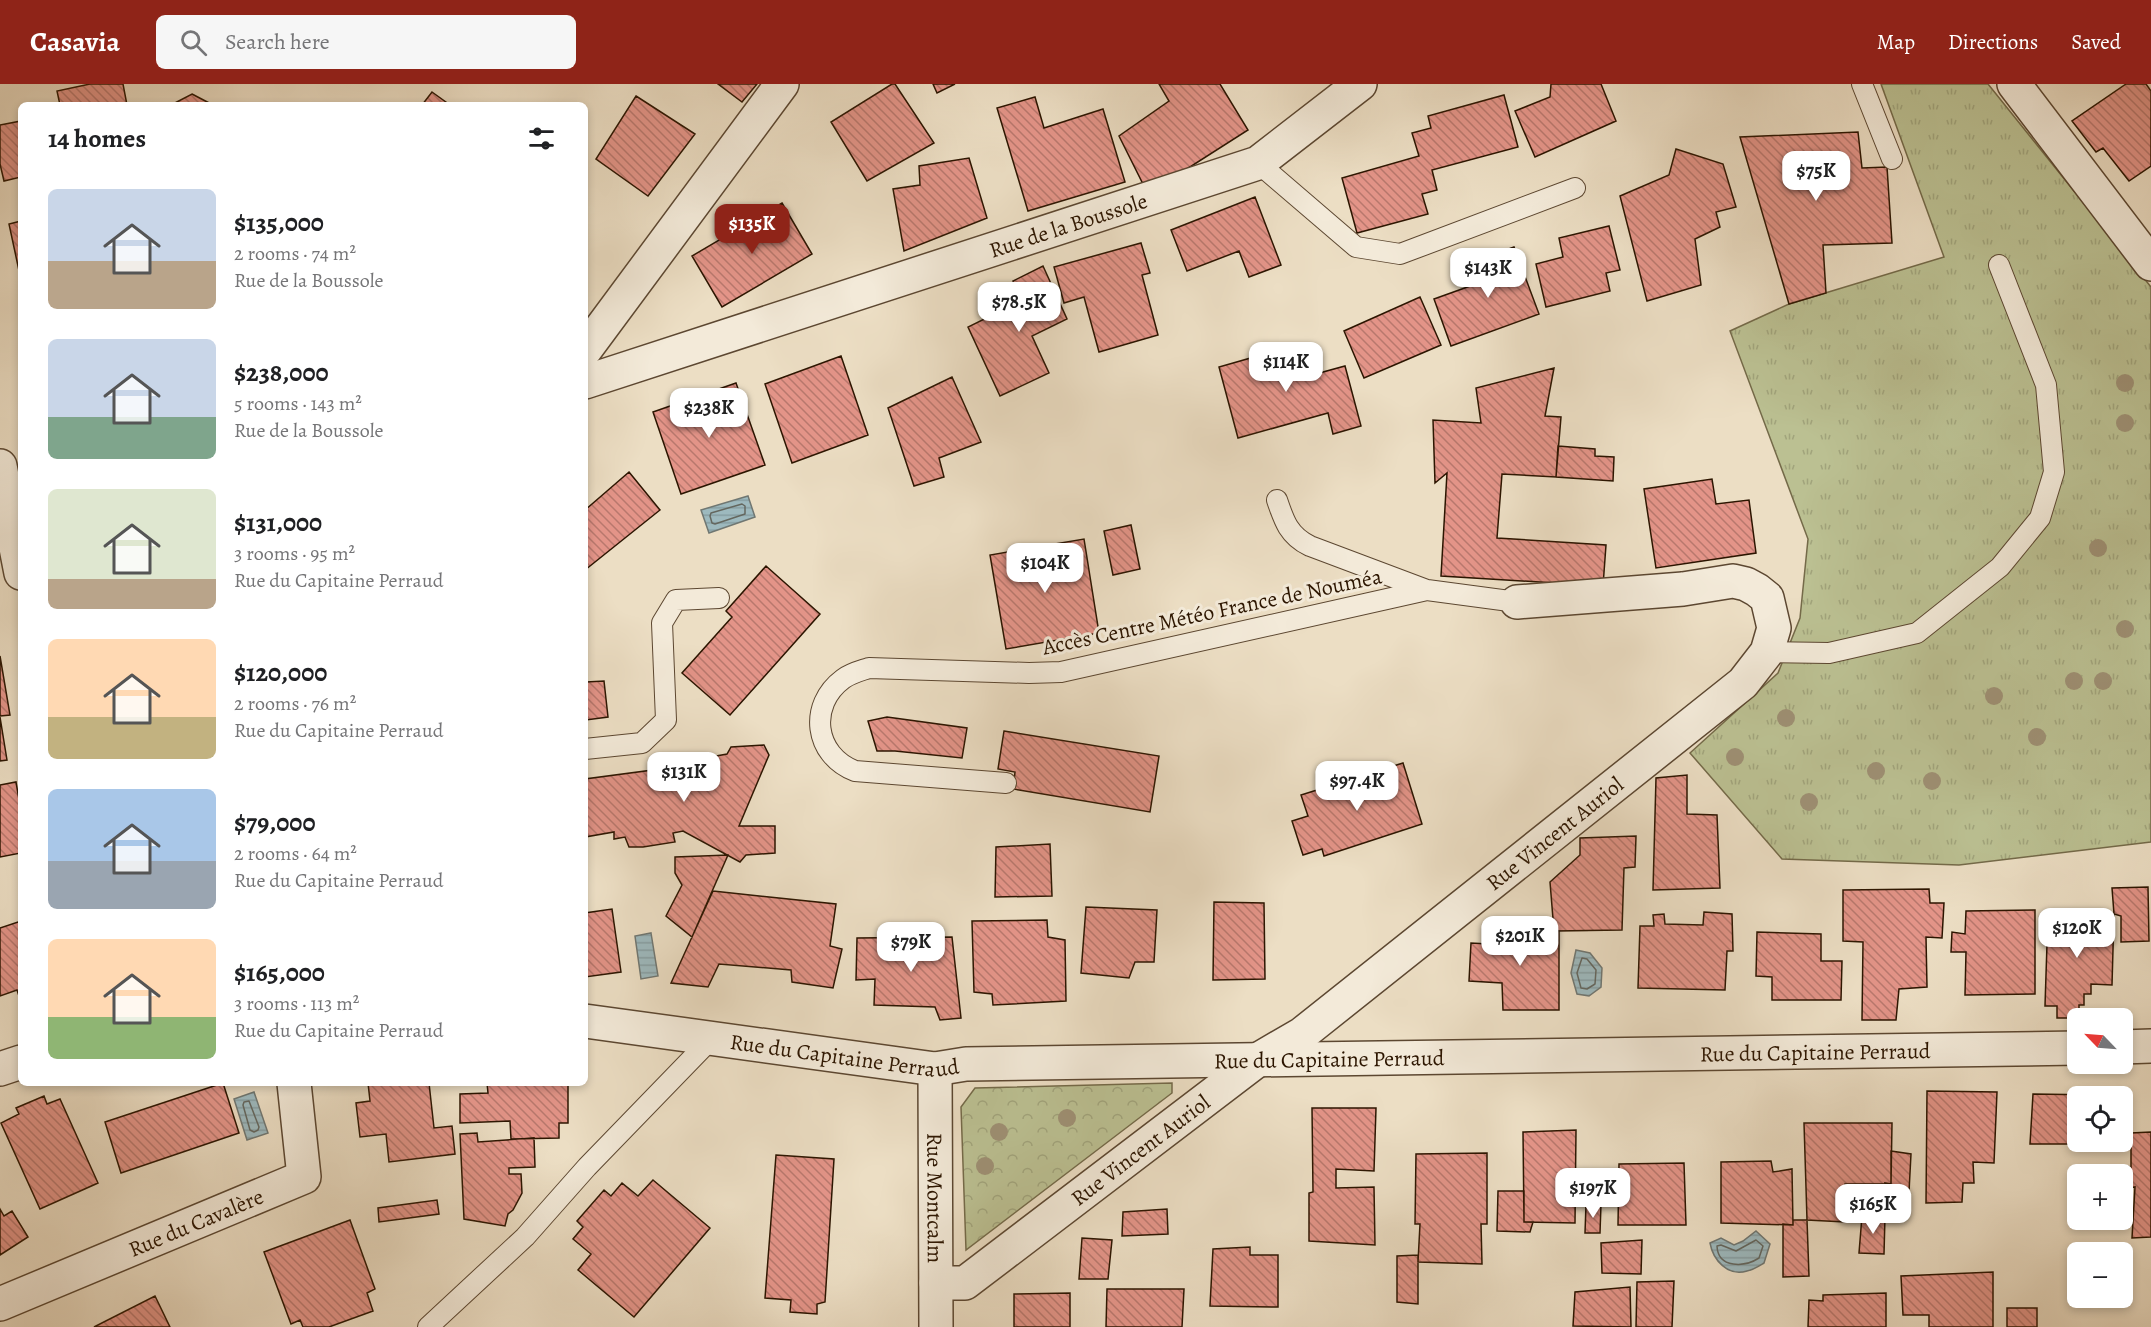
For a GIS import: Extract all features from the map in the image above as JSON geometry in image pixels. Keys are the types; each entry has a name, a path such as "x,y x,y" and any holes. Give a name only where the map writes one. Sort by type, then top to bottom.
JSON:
{"street":[{"path":"588,346 782,84"},
{"name":"Rue de la Boussole","path":"588,381 1258,163 1360,84"},
{"path":"2014,84 2151,264"},
{"path":"0,466 18,558"},
{"name":"Rue Vincent Auriol","path":"936,1283 965,1283 1259,1059 1302,1034 1743,683 1767,652 1774,628 1767,598 1752,587 1733,581 1683,589 1517,602"},
{"name":"Rue du Capitaine Perraud","path":"588,1021 935,1069 966,1064 2067,1047"},
{"path":"2133,1047 2151,1047"},
{"path":"0,1069 18,1063"},
{"name":"Rue Montcalm","path":"935,1069 936,1327"},
{"name":"Rue du Cavalère","path":"0,1304 304,1177 294,1086"}],"lane":[{"path":"1862,84 1892,159"},
{"path":"1258,163 1356,248 1400,254 1575,188"},
{"path":"1767,652 1829,654 1917,633 2000,567 2040,518 2054,472 2046,385 1999,265"},
{"name":"Accès Centre Météo France de Nouméa","path":"1277,500 1285,525 1303,543 1427,590 1517,602"},
{"name":"Accès Centre Météo France de Nouméa","path":"1006,783 855,771 846,767 832,755 823,738 819,720 825,700 832,690 851,674 869,668 1061,672 1427,590"},
{"path":"588,749 642,743 666,720 662,623 676,600 719,598"},
{"path":"428,1327 525,1237 587,1167 712,1038"}],"green space":[{"path":"1881,84 1988,84 2151,287 2151,842 1959,865 1782,859 1690,753 1778,673 1800,618 1808,539 1730,331 1789,304 1944,257"},
{"path":"1172,1083 1172,1093 966,1250 961,1107 975,1088"}],"water":[{"path":"748,496 755,517 709,533 701,510"},
{"path":"651,933 658,976 641,979 635,936"},
{"path":"1576,950 1590,953 1602,968 1601,987 1589,996 1577,994 1571,973"},
{"path":"254,1092 268,1133 247,1140 234,1099"},
{"path":"1756,1231 1770,1244 1764,1263 1751,1270 1734,1272 1718,1261 1710,1243 1721,1238 1734,1245"}],"building":[{"path":"90,84 123,84 126,102 59,102 57,91"},
{"path":"718,84 757,84 742,102"},
{"path":"895,84 934,143 867,181 831,122"},
{"path":"933,84 955,84 937,93"},
{"path":"1159,84 1220,84 1248,130 1179,174 1144,186 1119,136 1169,101"},
{"path":"1551,84 1601,84 1616,121 1535,157 1515,111 1550,97"},
{"path":"2126,84 2146,84 2151,91 2151,166 2129,181 2103,148 2096,152 2072,121"},
{"path":"432,92 446,102 424,102"},
{"path":"192,94 207,102 177,102"},
{"path":"1504,95 1518,147 1432,170 1437,190 1422,194 1428,214 1357,233 1342,178 1419,156 1412,133 1431,128 1428,116"},
{"path":"636,96 695,134 648,196 596,159"},
{"path":"1035,97 1044,128 1103,109 1125,182 1028,211 997,108"},
{"path":"18,122 18,178 4,181 0,164 0,125"},
{"path":"1858,132 1862,168 1887,167 1892,243 1823,245 1826,293 1789,304 1740,137"},
{"path":"1676,149 1723,164 1736,207 1716,212 1720,227 1695,239 1701,285 1647,301 1620,196 1669,175"},
{"path":"969,158 987,218 904,251 893,189 920,185 919,166"},
{"path":"1255,197 1281,265 1249,277 1239,251 1187,271 1171,230"},
{"path":"782,203 812,254 722,307 692,256"},
{"path":"18,222 18,266 9,224"},
{"path":"1609,226 1620,270 1606,273 1610,291 1546,307 1536,264 1563,257 1559,238"},
{"path":"1141,243 1150,273 1142,275 1158,335 1099,352 1084,297 1064,303 1054,267"},
{"path":"1514,247 1539,314 1451,346 1434,299 1473,285 1465,265"},
{"path":"1043,266 1067,319 1032,336 1049,373 1000,396 968,327 1023,300 1013,281"},
{"path":"1420,297 1441,345 1364,378 1344,331"},
{"path":"1303,343 1312,375 1345,366 1361,426 1333,434 1328,413 1238,438 1219,367"},
{"path":"841,356 868,435 792,463 765,384"},
{"path":"1554,368 1545,416 1561,417 1556,477 1502,474 1497,538 1606,545 1603,586 1441,576 1447,473 1435,483 1433,420 1481,423 1476,388"},
{"path":"952,377 981,442 939,458 944,477 914,486 888,408"},
{"path":"736,383 765,465 681,494 653,412"},
{"path":"1558,446 1595,449 1595,456 1614,457 1613,481 1556,477"},
{"path":"629,472 660,510 588,568 588,507"},
{"path":"1712,479 1716,504 1749,500 1756,553 1656,568 1644,489"},
{"path":"1131,525 1140,569 1113,575 1104,531"},
{"path":"1084,539 1099,633 1006,649 990,555"},
{"path":"766,566 820,614 730,715 682,673 732,617 726,611"},
{"path":"0,656 10,715 0,716"},
{"path":"604,681 608,717 588,720 588,682"},
{"path":"0,717 7,760 0,761"},
{"path":"887,717 967,728 962,758 877,751 868,721"},
{"path":"1004,731 1159,756 1150,812 1013,789 1015,772 998,769"},
{"path":"764,745 769,755 739,826 775,826 775,853 746,855 740,862 683,831 673,833 675,842 643,847 629,847 625,837 614,839 614,832 588,836 588,779 660,769 660,759 687,754 689,761 727,754 731,747"},
{"path":"1403,763 1422,824 1324,856 1322,849 1303,855 1292,821 1308,816 1301,795"},
{"path":"1687,775 1687,814 1717,815 1720,888 1653,890 1656,778"},
{"path":"16,782 18,854 0,857 0,785"},
{"path":"1636,836 1635,867 1624,868 1622,930 1554,931 1550,882 1580,855 1580,838"},
{"path":"1050,844 1052,896 995,897 996,847"},
{"path":"728,855 692,937 666,916 682,885 675,873 675,857"},
{"path":"2148,887 2149,941 2121,942 2121,916 2114,914 2112,888"},
{"path":"1929,889 1930,903 1944,903 1942,938 1926,937 1927,987 1899,989 1896,1020 1862,1020 1863,942 1843,941 1843,890"},
{"path":"713,891 836,904 830,946 842,949 833,988 792,982 791,970 719,964 708,987 671,983"},
{"path":"1214,902 1264,903 1265,979 1213,980"},
{"path":"1086,907 1157,910 1154,962 1135,962 1129,978 1081,973"},
{"path":"612,909 621,972 588,977 588,913"},
{"path":"2035,910 2035,994 1965,995 1966,952 1951,952 1952,932 1965,934 1966,911"},
{"path":"1704,912 1732,914 1733,951 1727,951 1725,990 1638,988 1640,926 1654,926 1653,915 1664,914 1665,924 1703,925"},
{"path":"2048,913 2114,914 2112,985 2091,984 2091,994 2084,994 2084,1005 2079,1005 2079,1008 2067,1008 2067,1018 2057,1018 2057,1006 2045,1006"},
{"path":"1047,920 1048,937 1065,940 1066,1001 993,1005 992,994 974,992 972,921"},
{"path":"18,922 18,993 17,990 0,996 0,928"},
{"path":"1493,926 1559,931 1559,1010 1503,1010 1502,983 1469,981 1471,943 1489,944"},
{"path":"1757,932 1821,934 1821,961 1842,961 1841,1000 1772,1000 1772,977 1756,976"},
{"path":"952,937 961,1018 940,1020 935,1007 874,1005 875,979 856,980 857,938"},
{"path":"214,1086 224,1086 239,1133 121,1173 105,1122"},
{"path":"368,1086 429,1086 434,1128 452,1126 455,1154 389,1162 386,1134 360,1137 356,1103 370,1101"},
{"path":"487,1086 568,1086 568,1123 559,1123 559,1138 511,1139 510,1121 460,1123 460,1094 488,1093"},
{"path":"1927,1091 1997,1092 1994,1163 1973,1162 1974,1183 1963,1183 1962,1202 1926,1203"},
{"path":"2033,1094 2067,1095 2067,1144 2030,1144"},
{"path":"44,1096 47,1104 60,1099 98,1183 40,1209 1,1123 19,1114 16,1108"},
{"path":"1312,1108 1376,1108 1374,1171 1336,1169 1336,1188 1374,1187 1375,1245 1309,1241 1309,1193 1313,1192"},
{"path":"1804,1123 1892,1123 1891,1184 1845,1184 1845,1222 1807,1220"},
{"path":"1576,1130 1575,1223 1524,1222 1523,1132"},
{"path":"2151,1132 2151,1237 2132,1238 2135,1187 2133,1187 2133,1164 2131,1164 2133,1133"},
{"path":"477,1133 478,1142 534,1138 535,1167 509,1168 509,1174 521,1174 522,1193 513,1210 508,1214 505,1226 464,1219 460,1134"},
{"path":"1891,1151 1911,1154 1909,1192 1887,1191 1885,1183 1891,1184"},
{"path":"1487,1153 1487,1224 1481,1224 1482,1264 1418,1262 1420,1224 1415,1224 1416,1154"},
{"path":"776,1155 834,1159 825,1302 817,1304 817,1314 790,1312 791,1300 765,1298"},
{"path":"1771,1161 1773,1172 1792,1169 1793,1225 1721,1223 1721,1162"},
{"path":"1684,1163 1686,1225 1618,1225 1619,1164"},
{"path":"653,1180 710,1228 634,1317 578,1270 591,1254 573,1239 583,1227 577,1221 604,1190 611,1196 622,1183 638,1196"},
{"path":"1498,1191 1524,1191 1524,1222 1533,1222 1530,1232 1497,1231"},
{"path":"437,1200 439,1214 379,1222 378,1208"},
{"path":"1601,1204 1600,1233 1585,1233 1586,1205"},
{"path":"0,1209 4,1216 12,1211 28,1237 0,1255"},
{"path":"1167,1209 1168,1234 1122,1236 1123,1212"},
{"path":"1862,1216 1885,1216 1884,1254 1859,1253"},
{"path":"350,1220 375,1289 367,1293 373,1311 329,1327 303,1327 300,1320 291,1324 264,1252"},
{"path":"1793,1220 1807,1220 1809,1276 1783,1277 1783,1224 1793,1225"},
{"path":"1082,1238 1112,1240 1108,1279 1079,1279"},
{"path":"1642,1240 1641,1274 1602,1273 1601,1243"},
{"path":"1250,1247 1250,1255 1278,1255 1278,1307 1210,1306 1213,1249"},
{"path":"1418,1255 1418,1304 1397,1302 1397,1256"},
{"path":"1993,1272 1993,1327 1929,1327 1929,1315 1903,1315 1901,1276"},
{"path":"1674,1281 1672,1327 1636,1327 1637,1282"},
{"path":"1630,1287 1631,1327 1573,1326 1575,1292"},
{"path":"1107,1289 1184,1289 1182,1327 1106,1327"},
{"path":"1070,1293 1070,1327 1014,1327 1014,1294"},
{"path":"1886,1293 1886,1327 1808,1327 1809,1300 1823,1301 1823,1295"},
{"path":"155,1296 170,1327 94,1327"},
{"path":"2007,1308 2037,1308 2037,1327 2007,1327"}]}
